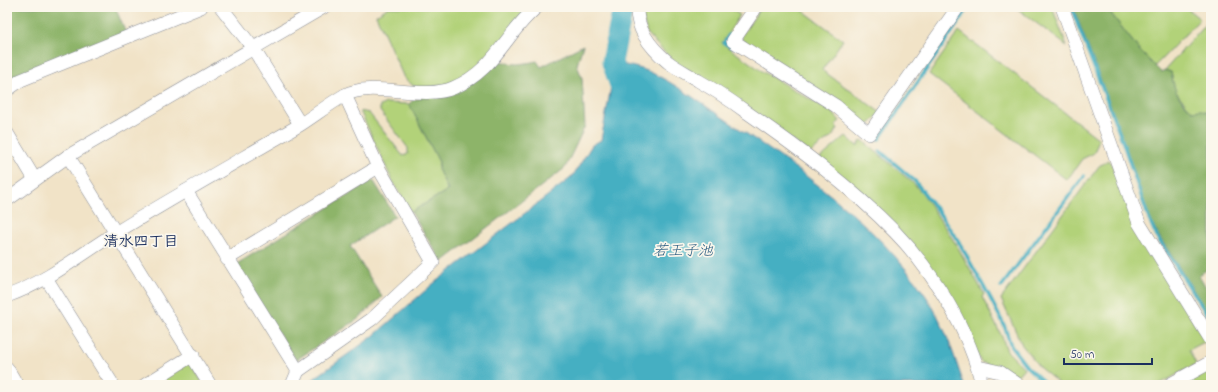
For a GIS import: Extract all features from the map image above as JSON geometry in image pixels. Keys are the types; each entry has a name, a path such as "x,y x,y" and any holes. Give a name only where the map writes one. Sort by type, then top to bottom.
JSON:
{"street":[{"path":"7,90 21,80 201,7"},
{"path":"221,7 253,48 300,124"},
{"path":"7,200 34,178 68,156 324,7"},
{"path":"7,296 46,278 116,232 300,124 345,95 356,90 433,92 452,89 469,80 482,71 496,57 538,7"},
{"path":"637,7 637,19 640,29 669,62 746,111 804,154 853,194 895,232 925,268 946,301 966,337 978,367 982,385"},
{"path":"756,7 733,41 836,106 869,134 958,7"},
{"path":"1062,7 1140,223 1211,340"},
{"path":"292,385 298,371 372,319 433,262 378,168 345,95"},
{"path":"7,133 34,178"},
{"path":"68,156 193,355 210,385"},
{"path":"227,259 378,168"},
{"path":"186,191 298,371"},
{"path":"46,278 113,385"},
{"path":"145,385 193,355"},
{"path":"1169,385 1211,362"},
{"path":"978,367 1000,372 1019,385"},
{"path":"7,368 17,385"}],"green space":[{"path":"16,7 115,7 126,33 7,85 7,10"},
{"path":"389,7 531,7 475,71 452,83 434,87 416,88 404,78 376,15"},
{"path":"640,7 728,7 740,15 722,43 763,72 832,112 840,121 835,125 838,128 834,135 810,153 671,59 647,34"},
{"path":"761,7 798,7 843,40 822,70 881,113 866,127 740,38"},
{"path":"1015,7 1052,7 1067,46"},
{"path":"1073,7 1106,7 1140,51 1161,72 1165,70 1171,72 1177,94 1187,106 1192,111 1201,110 1211,114 1211,267 1199,275 1211,296 1211,318 1159,236 1150,219 1122,137"},
{"path":"1106,7 1185,7 1200,19 1155,66 1140,51"},
{"path":"1209,20 1211,21 1210,115 1201,110 1192,111 1174,90 1171,72 1165,70"},
{"path":"959,31 1099,139 1094,153 1082,159 1067,180 929,74"},
{"path":"583,45 577,65 582,78 585,126 565,168 442,262 411,212 448,190 438,169 439,162 409,104 413,100 498,60 518,64 537,61 541,67"},
{"path":"386,103 409,104 439,162 438,169 448,190 411,212 392,180 360,111 369,113 403,156 408,154 408,148 380,111 380,106"},
{"path":"846,136 857,146 862,140 913,183 923,194 957,246 984,294 982,297 1002,337 1007,351 1024,368 1016,377 981,362 927,264 818,160"},
{"path":"1108,160 1112,165 1138,234 1206,341 1189,350 1196,364 1158,385 1061,385 1040,368 1022,345 1001,299 1099,166"},
{"path":"373,180 395,216 350,246 382,297 358,319 296,360 235,265"},
{"path":"190,362 204,385 153,385"},
{"path":"1211,366 1211,385 1175,385"}],"water":[{"name":"若王子池","path":"612,62 646,70 679,88 808,177 860,220 906,269 926,296 943,328 964,385 308,385 309,382 372,337 434,283 572,177 592,145 601,140 611,87"}],"waterway":[{"path":"621,88 612,62 623,7"},
{"path":"879,139 969,7"},
{"path":"1071,7 1121,137 1149,219 1157,237 1211,320"},
{"path":"729,35 724,43 732,47"},
{"path":"880,151 915,181 940,214 960,244 989,296 1004,325 1011,346 1027,367 1047,385"},
{"path":"1001,287 1084,176"}],"district":[{"name":"清水四丁目","path":"141,242"}]}
